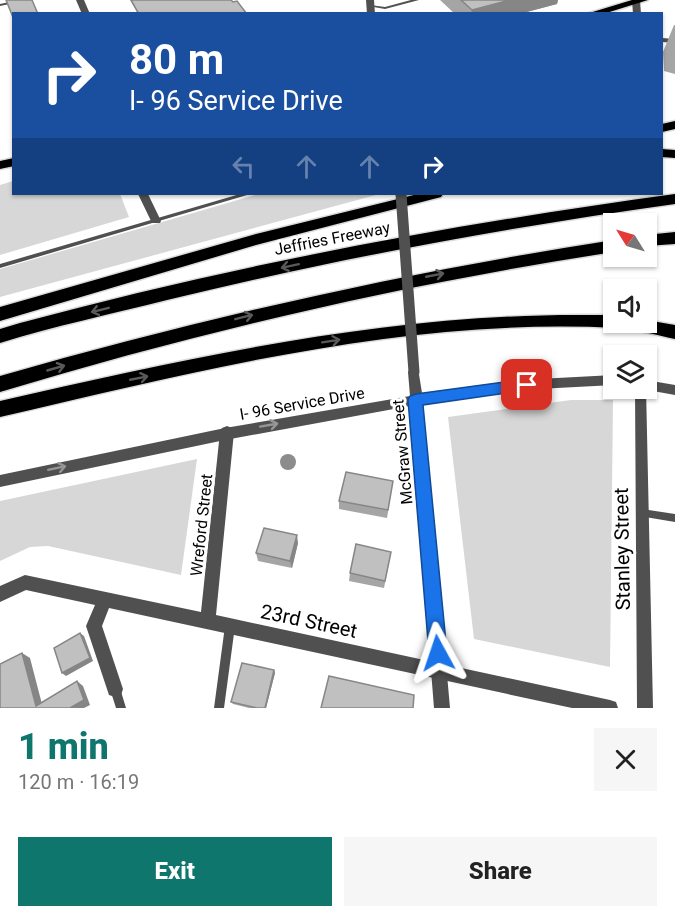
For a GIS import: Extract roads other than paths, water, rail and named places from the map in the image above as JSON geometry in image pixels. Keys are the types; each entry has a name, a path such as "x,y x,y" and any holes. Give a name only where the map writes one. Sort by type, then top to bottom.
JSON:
{"highway":[{"path":"0,314 256,240 431,195"},
{"name":"Jeffries Freeway","path":"0,336 228,279 347,254 511,224 675,199"},
{"path":"657,240 675,238"},
{"path":"0,384 197,328 327,297 447,273 603,248"},
{"path":"657,321 675,320"},
{"path":"0,409 110,383 330,341 495,323 603,322"},
{"path":"657,329 675,332"}],"main road":[{"path":"610,11 638,0"}],"street":[{"path":"143,195 156,221"},
{"name":"McGraw Street","path":"401,195 442,708"},
{"name":"I- 96 Service Drive","path":"0,481 227,432 416,400 568,380 603,381"},
{"path":"657,387 675,390"},
{"name":"Stanley Street","path":"641,399 645,708"},
{"name":"Wreford Street","path":"208,621 227,432"},
{"name":"23rd Street","path":"0,594 25,582 610,708"},
{"path":"105,599 94,626 115,689"}],"lane":[{"path":"0,5 27,0"},
{"path":"370,6 385,8 417,0"},
{"path":"0,266 241,195"},
{"path":"642,513 675,518"},
{"path":"219,708 230,626"},
{"path":"115,689 121,708"}]}
